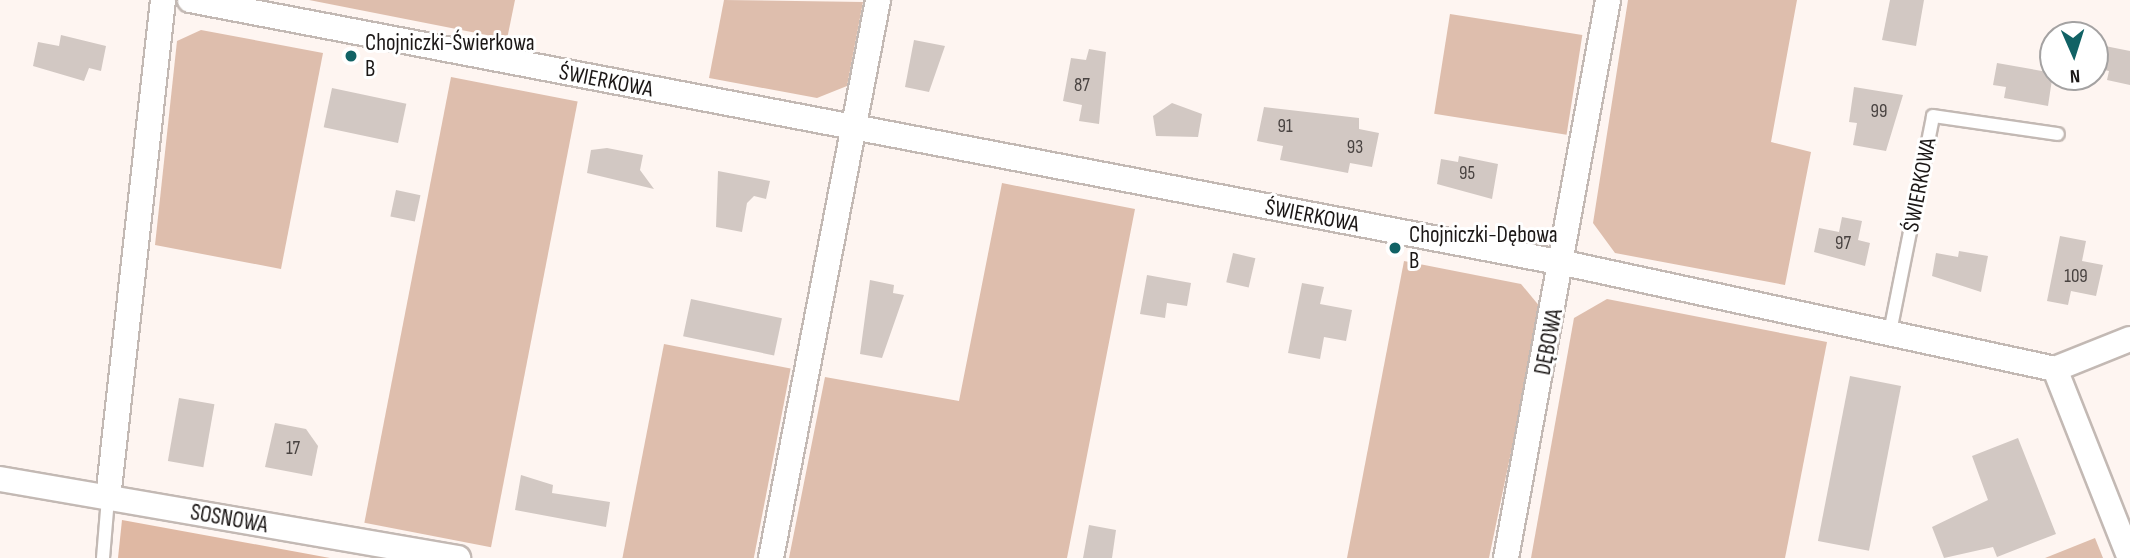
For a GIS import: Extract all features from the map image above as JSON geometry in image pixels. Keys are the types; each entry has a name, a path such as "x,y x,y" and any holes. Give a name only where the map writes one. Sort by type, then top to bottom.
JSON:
{"street":[{"name":"ŚWIERKOWA","path":"190,0 856,130 1564,263 1889,337 2055,369"},
{"path":"771,558 856,130 878,0"},
{"name":"DĘBOWA","path":"1506,558 1564,263 1608,0"},
{"path":"108,498 162,11"},
{"path":"2130,339 2055,369 2130,558"},
{"name":"SOSNOWA","path":"0,479 458,558"}],"lane":[{"name":"ŚWIERKOWA","path":"1889,337 1933,116 2058,134"},
{"path":"103,558 108,498"}],"shaded area":[{"path":"309,0 515,0 507,39"},
{"path":"724,0 863,2 847,86 817,98 709,78"},
{"path":"1628,0 1797,0 1771,142 1811,152 1785,285 1615,253 1593,223"},
{"path":"1450,14 1582,35 1567,135 1434,114"},
{"path":"201,30 323,53 281,269 155,245 177,41"},
{"path":"451,77 578,102 491,547 364,523"},
{"path":"1002,183 1135,209 1067,558 789,558 825,377 959,401"},
{"path":"1404,261 1521,284 1541,308 1489,558 1347,558"},
{"path":"1607,299 1827,342 1785,558 1531,558 1574,318"},
{"path":"664,344 791,369 754,558 622,558"},
{"path":"122,520 330,558 118,558"},
{"path":"2095,538 2103,558 2045,558"}],"building":[{"path":"1890,0 1924,0 1916,46 1882,40"},
{"path":"61,35 106,46 101,71 89,68 84,81 33,66 38,42 59,46"},
{"path":"914,40 945,46 929,92 905,87"},
{"path":"2109,47 2130,51 2130,85 2109,80"},
{"path":"1089,49 1106,52 1099,124 1079,121 1082,105 1063,101 1071,58 1086,60"},
{"path":"1997,63 2039,70 2039,91 2050,91 2048,106 2004,98 2006,87 1993,85"},
{"path":"1854,87 1903,95 1886,151 1853,145 1857,123 1849,122"},
{"path":"332,88 406,104 398,143 324,127"},
{"path":"1172,103 1202,114 1198,137 1156,136 1153,116"},
{"path":"1264,107 1359,118 1359,129 1379,133 1372,167 1350,163 1348,173 1280,160 1283,146 1257,141"},
{"path":"607,148 643,155 640,170 654,189 587,173 591,150"},
{"path":"1459,156 1498,164 1492,199 1437,184 1441,159 1458,162"},
{"path":"718,171 770,181 766,199 754,196 747,203 742,232 716,227"},
{"path":"396,190 420,195 415,222 390,216"},
{"path":"1842,217 1862,221 1858,240 1870,243 1865,266 1814,252 1819,228 1839,232"},
{"path":"2060,236 2086,241 2082,261 2103,265 2096,296 2071,291 2068,305 2047,301"},
{"path":"1959,251 1988,256 1981,292 1932,276 1936,253 1958,257"},
{"path":"1233,253 1255,258 1249,287 1226,282"},
{"path":"1147,275 1191,283 1187,306 1167,303 1165,318 1140,314"},
{"path":"870,280 894,285 893,293 904,295 882,358 860,354"},
{"path":"1302,283 1324,287 1320,304 1352,310 1346,341 1324,337 1320,359 1288,353"},
{"path":"691,299 782,318 774,356 683,336"},
{"path":"1850,376 1901,386 1869,551 1818,541"},
{"path":"179,398 214,404 203,467 168,461"},
{"path":"275,423 306,429 318,446 312,476 265,467"},
{"path":"2018,438 2056,534 1997,557 1993,547 1944,558 1932,527 1988,500 1972,456"},
{"path":"521,475 553,485 552,493 610,502 606,527 515,510"},
{"path":"1089,525 1116,530 1112,558 1083,558"}],"place":[{"name":"Chojniczki-Świerkowa B","path":"351,56"},
{"name":"Chojniczki-Dębowa B","path":"1395,248"}]}
